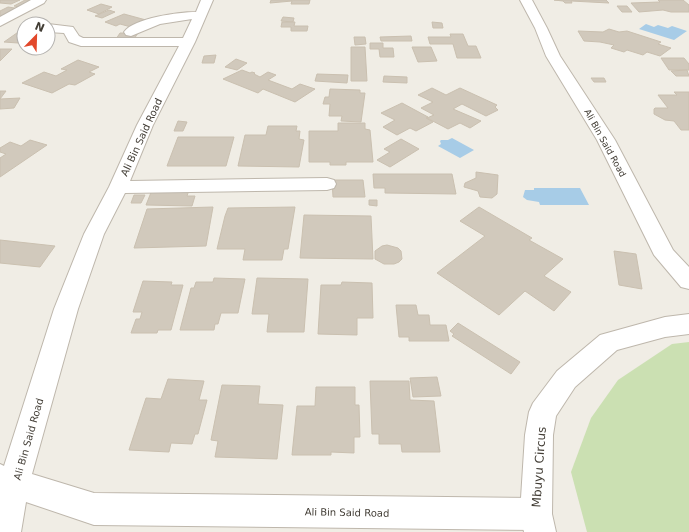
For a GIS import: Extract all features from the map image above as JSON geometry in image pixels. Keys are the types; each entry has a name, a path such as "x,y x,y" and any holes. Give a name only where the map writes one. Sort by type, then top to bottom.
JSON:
{"street":[{"path":"0,22 40,0"},
{"name":"Ali Bin Said Road","path":"526,0 541,28 553,56 606,140 665,255 689,281"},
{"path":"131,32 159,19 174,17 204,8"},
{"name":"Ali Bin Said Road","path":"204,8 145,125 118,187 94,234 66,309 7,481 94,509 538,523"},
{"path":"56,29 68,30 74,39 81,42 188,42"},
{"path":"118,187 327,184"},
{"name":"Mbuyu Circus","path":"538,523 540,435 543,412 566,379 609,342 665,327 689,324"},
{"path":"5,532 7,481"}],"green space":[{"path":"689,342 689,532 587,532 571,472 591,418 618,380 672,344"}],"water":[{"path":"646,24 654,27 658,25 668,28 672,26 687,31 674,40 639,29"},
{"path":"452,138 474,150 460,158 438,146 441,144 441,140 448,140"},
{"path":"534,188 580,188 589,205 540,205 539,202 527,200 523,197 525,190 534,190"}],"building":[{"path":"0,0 20,0 11,4 0,3"},
{"path":"25,0 39,0 20,7 14,6"},
{"path":"271,0 310,0 309,4 291,4 292,1 270,3"},
{"path":"554,0 606,0 609,3 571,1 572,3 565,3 563,1"},
{"path":"658,0 683,0 689,5 689,12 671,12 663,10 639,12 631,3 660,2"},
{"path":"101,4 112,7 99,14 87,10"},
{"path":"617,6 627,6 632,12 622,12"},
{"path":"8,7 21,9 0,19 0,11"},
{"path":"109,10 115,12 102,18 95,16"},
{"path":"124,14 146,20 131,27 120,24 116,26 105,22"},
{"path":"283,17 294,18 293,22 281,21"},
{"path":"282,22 295,22 294,26 308,26 307,31 291,31 291,27 281,27"},
{"path":"432,22 442,23 443,28 433,28"},
{"path":"609,29 619,32 627,31 661,42 658,44 671,48 660,56 647,52 643,55 627,50 624,52 611,48 614,45 584,41 578,31 603,32"},
{"path":"120,33 138,33 134,39 116,39"},
{"path":"16,34 16,43 4,42"},
{"path":"450,34 463,34 468,46 476,46 481,58 457,58 453,44 430,44 428,37 451,37"},
{"path":"411,36 412,41 381,41 380,37"},
{"path":"354,37 365,37 366,44 355,45"},
{"path":"370,43 383,43 383,48 393,48 394,57 380,57 379,49 370,49"},
{"path":"351,47 365,47 367,81 351,81"},
{"path":"412,47 431,47 437,61 418,62"},
{"path":"0,49 12,49 0,61"},
{"path":"216,55 214,63 202,63 204,56"},
{"path":"661,58 684,58 689,64 689,70 669,70"},
{"path":"236,59 247,63 237,70 225,67"},
{"path":"78,60 99,67 89,72 95,74 75,85 69,84 52,93 22,83 44,72 56,76 67,70 61,69"},
{"path":"242,70 255,73 254,74 260,77 268,72 276,75 268,80 292,89 300,84 315,89 295,102 263,89 258,93 223,79"},
{"path":"687,70 689,76 676,76 671,71"},
{"path":"317,74 348,75 347,83 315,81"},
{"path":"384,76 407,77 407,83 383,82"},
{"path":"591,78 604,78 606,82 594,82"},
{"path":"432,88 446,95 460,88 497,105 495,107 498,110 486,116 462,104 453,109 481,121 470,128 460,123 448,129 427,118 434,115 421,108 433,102 418,95"},
{"path":"330,89 360,90 360,93 365,93 361,122 341,121 342,116 329,116 330,104 323,104 325,97 329,97"},
{"path":"0,91 6,91 0,99"},
{"path":"674,92 689,92 689,130 681,130 674,121 665,120 654,114 655,108 668,108 658,95 677,95"},
{"path":"20,98 14,108 0,109 0,99"},
{"path":"402,103 428,117 426,118 433,122 416,131 410,128 397,135 383,127 395,120 381,113"},
{"path":"178,121 187,122 183,131 174,131"},
{"path":"338,123 365,123 365,129 370,130 373,162 346,162 346,165 330,165 330,162 309,162 309,131 338,131"},
{"path":"268,126 297,126 296,131 300,131 299,139 304,140 299,167 238,166 245,135 266,135"},
{"path":"178,137 234,137 226,166 167,166"},
{"path":"401,139 419,149 390,167 377,160 390,152 384,149"},
{"path":"30,140 47,145 0,177 0,158 6,154 0,152 0,148 10,142 21,146"},
{"path":"476,172 498,175 497,194 492,198 480,197 478,191 464,187 465,183 476,178"},
{"path":"373,174 452,174 456,194 385,193 385,188 374,188"},
{"path":"332,180 363,180 365,197 333,197"},
{"path":"152,190 189,190 187,196 195,196 192,206 146,205"},
{"path":"134,195 145,195 141,203 131,203"},
{"path":"369,200 377,200 377,206 369,205"},
{"path":"213,207 206,246 134,248 147,209"},
{"path":"295,207 288,249 284,249 282,260 243,260 245,249 217,249 228,208"},
{"path":"479,207 532,238 529,240 563,259 544,276 571,292 554,311 525,291 499,315 437,273 485,236 460,221"},
{"path":"304,215 371,216 373,259 300,258"},
{"path":"0,240 55,246 40,267 0,263"},
{"path":"387,245 398,248 401,251 402,259 399,262 394,264 384,264 375,259 375,251 382,246"},
{"path":"614,251 636,254 642,289 619,285"},
{"path":"214,278 245,279 238,313 221,313 218,324 215,324 214,330 180,330 191,288 194,288 196,282 213,282"},
{"path":"257,278 308,279 304,332 267,332 269,314 252,314"},
{"path":"143,281 172,282 171,285 183,285 171,330 158,330 157,333 131,333 136,319 140,319 142,312 133,312"},
{"path":"342,282 372,283 373,318 357,318 357,335 318,334 321,285 341,285"},
{"path":"396,305 416,305 418,315 429,315 430,325 446,325 449,341 409,341 409,337 399,337"},
{"path":"458,323 520,362 511,374 452,336 454,334 450,331"},
{"path":"437,377 441,396 413,397 410,378"},
{"path":"168,379 204,381 199,400 207,400 198,434 195,434 192,444 171,443 169,452 129,450 146,398 161,399"},
{"path":"370,381 409,381 410,400 434,401 440,452 402,452 401,444 379,444 379,434 372,434"},
{"path":"222,385 260,386 258,404 283,405 277,459 215,457 218,441 211,440"},
{"path":"316,387 355,387 355,405 359,405 360,437 354,437 354,453 331,452 331,455 292,455 297,406 315,406"}]}
